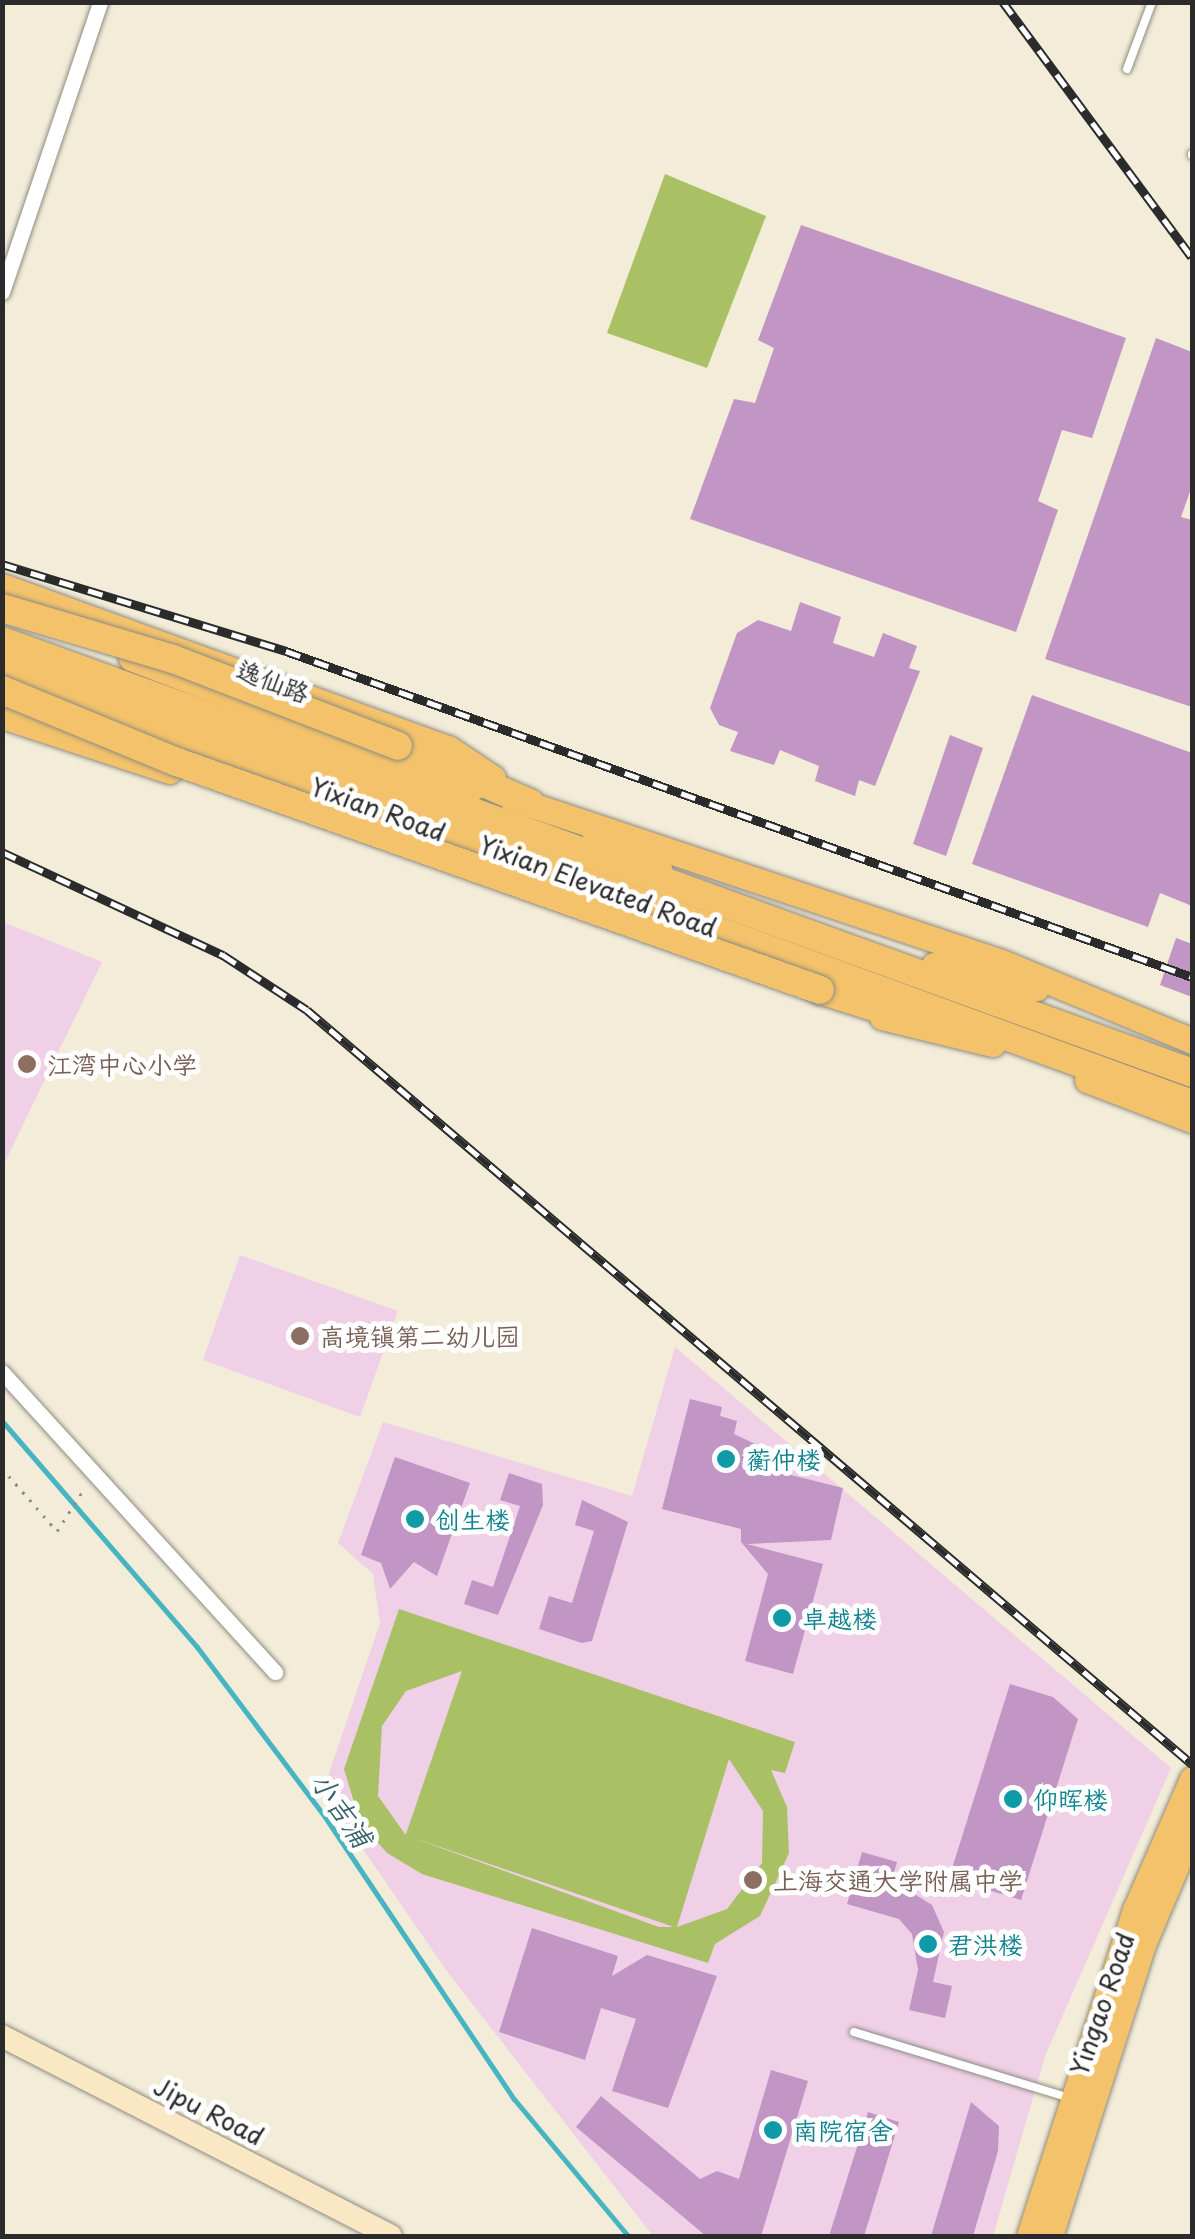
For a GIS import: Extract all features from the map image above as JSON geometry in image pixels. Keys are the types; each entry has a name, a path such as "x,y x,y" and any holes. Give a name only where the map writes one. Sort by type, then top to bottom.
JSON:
{"highway":[{"path":"2,607 173,659 530,802"},
{"name":"Yixian Elevated Road","path":"2,641 1192,1073"},
{"name":"Yixian Elevated Road","path":"2,672 1192,1104"},
{"path":"2,690 176,762 820,990 974,1037"}],"main road":[{"name":"逸仙路","path":"2,586 448,748 530,802"},
{"name":"Yixian Road","path":"2,607 437,779 530,802 581,820 649,867 970,978 1061,992 1192,1041"},
{"name":"Yixian Road","path":"2,672 861,984 974,1037 1192,1120"},
{"name":"Yixian Road","path":"2,716 204,782 840,1008 974,1037"},
{"path":"204,782 270,770"},
{"name":"Yingao Road","path":"1029,2236 1070,2098 1192,1778"},
{"name":"Yingao Road","path":"1050,2236 1144,1942 1192,1829"}],"street":[{"path":"2,292 100,2"},
{"path":"2,1372 275,1672"},
{"name":"Jipu Road","path":"2,2036 390,2236"}],"lane":[{"path":"1128,69 1152,2"},
{"path":"854,2032 1070,2098"}],"path":[{"path":"2,1468 57,1531 81,1493"}],"shaded area":[{"name":"江湾中心小学","path":"3,922 102,962 3,1166"},
{"name":"高境镇第二幼儿园","path":"240,1255 398,1311 360,1417 203,1360"},
{"name":"上海交通大学附属中学","path":"675,1347 1171,1768 1045,2056 993,2236 653,2236 446,1970 323,1791 380,1623 373,1574 338,1543 383,1422 632,1496"}],"green space":[{"path":"665,174 766,216 707,368 607,333"},
{"path":"399,1609 795,1742 785,1773 771,1770 787,1807 789,1853 760,1916 715,1944 708,1963 422,1874 387,1853 360,1822 344,1769","holes":["462,1671 406,1834 405,1834 378,1796 382,1726 406,1691","729,1759 763,1811 762,1863 727,1909 677,1927","408,1836 672,1927 659,1927"]}],"building":[{"path":"801,225 1126,338 1092,438 1062,430 1038,501 1058,510 1016,632 690,519 734,399 755,403 774,348 758,340"},
{"path":"1156,338 1192,352 1192,486 1181,517 1192,520 1192,707 1045,659"},
{"path":"800,602 841,617 833,643 874,657 883,633 917,646 909,668 920,671 875,786 859,780 855,796 815,781 819,766 780,750 774,765 730,751 738,732 719,725 710,708 737,633 758,620 791,631"},
{"path":"1032,695 1192,753 1192,906 1160,893 1148,927 972,864"},
{"path":"950,735 983,748 946,856 913,844"},
{"path":"1176,938 1192,944 1192,997 1160,985"},
{"path":"690,1399 722,1407 720,1416 737,1421 734,1434 774,1453 783,1473 843,1488 831,1540 747,1544 823,1564 793,1674 745,1661 768,1574 741,1542 741,1529 662,1509"},
{"name":"创生楼","path":"395,1457 470,1483 437,1576 414,1562 390,1589 381,1563 361,1555"},
{"path":"509,1473 542,1484 543,1505 498,1615 464,1604 472,1580 493,1587 520,1506 500,1500"},
{"path":"582,1500 628,1522 592,1641 582,1643 539,1629 549,1596 572,1603 594,1531 575,1525"},
{"name":"仰晖楼","path":"1010,1684 1053,1697 1078,1719 1021,1900 949,1878"},
{"name":"君洪楼","path":"862,1852 897,1862 892,1880 932,1905 944,1932 933,1982 952,1986 945,2018 909,2010 918,1970 912,1934 899,1919 847,1904"},
{"path":"532,1928 618,1956 612,1976 647,1955 717,1976 668,2108 612,2091 636,2019 601,2008 585,2060 499,2032"},
{"path":"771,2070 808,2081 761,2236 706,2236 576,2127 601,2096 700,2179 717,2171 739,2179"},
{"path":"971,2102 999,2126 998,2151 973,2236 931,2236"},
{"path":"868,2112 899,2122 864,2236 829,2236"}],"waterway":[{"name":"小吉浦","path":"2,1421 197,1647 323,1814 514,2099 628,2236"}],"railway":[{"path":"1003,2 1192,257"},
{"path":"2,564 286,651 1192,977"},
{"path":"2,852 223,955 307,1010 1192,1764"}],"place":[{"name":"江湾中心小学","path":"27,1064"},
{"name":"高境镇第二幼儿园","path":"300,1336"},
{"name":"蘅仲楼","path":"726,1459"},
{"name":"创生楼","path":"415,1519"},
{"name":"卓越楼","path":"782,1618"},
{"name":"仰晖楼","path":"1013,1799"},
{"name":"上海交通大学附属中学","path":"753,1880"},
{"name":"君洪楼","path":"928,1944"},
{"name":"南院宿舍","path":"773,2130"}]}
